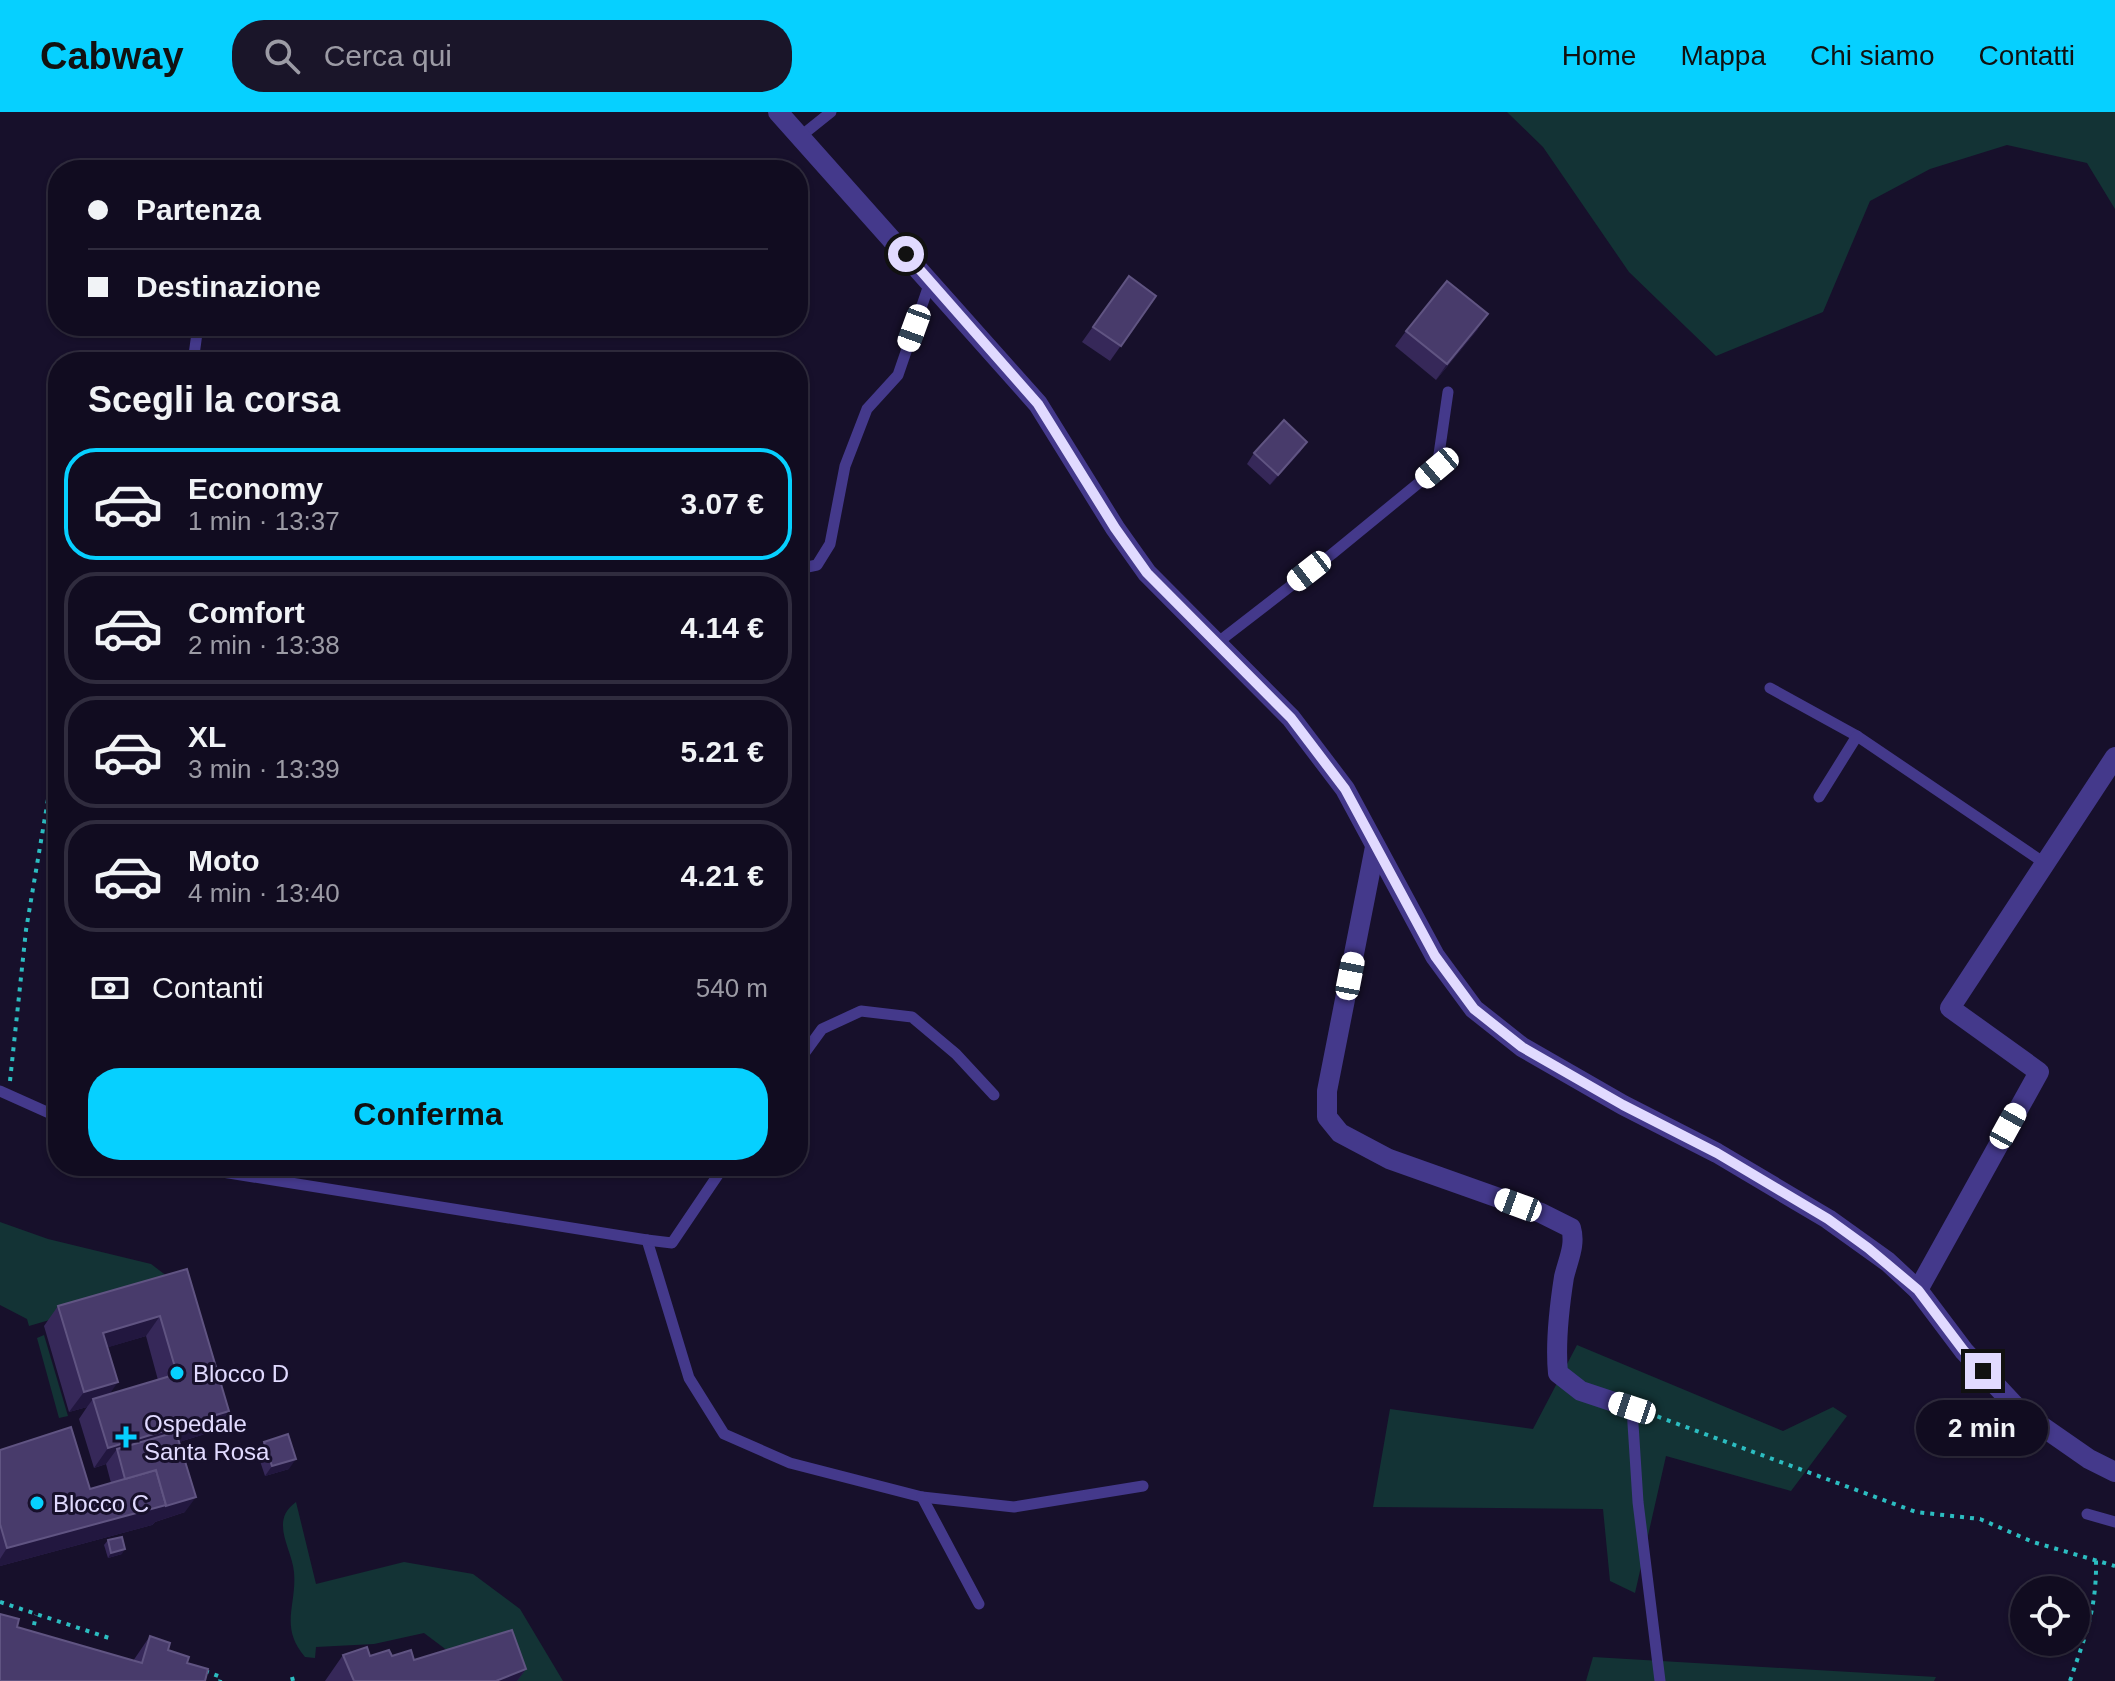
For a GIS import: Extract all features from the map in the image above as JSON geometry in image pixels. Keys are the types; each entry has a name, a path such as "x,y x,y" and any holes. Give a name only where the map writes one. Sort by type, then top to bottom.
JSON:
{"street":[{"path":"778,112 1038,404 1115,528 1147,573 1291,718 1345,789 1435,956 1474,1009 1522,1047 1623,1105 1717,1153 1828,1219 1888,1262 1918,1290 1964,1351 2020,1411 2089,1459 2115,1472"},
{"path":"1918,1290 2039,1072 1950,1008 2115,757"},
{"path":"1375,847 1327,1091 1327,1117 1340,1133 1389,1159 1541,1213 1571,1228 1574,1240 1564,1277 1556,1349 1558,1373 1581,1391 1632,1408"}],"lane":[{"path":"801,136 831,112"},
{"path":"808,567 817,565 830,544 845,466 867,409 898,375 931,281"},
{"path":"1217,643 1437,468 1448,392"},
{"path":"1770,688 1857,736 2046,864"},
{"path":"1819,797 1857,736"},
{"path":"808,1048 822,1029 861,1011 912,1017 956,1054 994,1095"},
{"path":"4,1093 48,1113"},
{"path":"252,1176 672,1243 717,1176"},
{"path":"647,1240 689,1378 724,1434 790,1463 922,1497 1014,1507 1143,1486"},
{"path":"1632,1408 1638,1502 1660,1681"},
{"path":"922,1497 979,1604"},
{"path":"2087,1514 2115,1522"}],"path":[{"path":"4,1093 48,799"},
{"path":"1632,1408 1916,1512 1980,1519 2033,1542 2115,1566"},
{"path":"2070,1681 2093,1616 2096,1560"},
{"path":"0,1602 109,1638"},
{"path":"30,1642 36,1615"},
{"path":"194,1667 221,1677 220,1681"}],"green space":[{"path":"1507,112 2115,112 2115,209 2087,163 2007,145 1930,169 1870,201 1823,312 1716,356 1629,272 1543,147"},
{"path":"0,1222 48,1239 151,1264 176,1283 29,1326 27,1319 0,1305"},
{"path":"44,1335 68,1416 59,1418 37,1338"},
{"path":"1577,1345 1783,1431 1833,1407 1847,1416 1791,1491 1666,1456 1635,1593 1610,1581 1603,1509 1373,1507 1390,1409 1533,1429"},
{"path":"296,1502 316,1584 404,1562 473,1574 520,1609 563,1681 505,1681 452,1654 424,1633 374,1644 316,1647 315,1658 305,1657 297,1646 291,1625 294,1572 283,1526 288,1509"},
{"path":"1593,1657 1936,1677 1934,1681 1586,1681"}],"building":[{"path":"1129,276 1156,296 1121,346 1093,327"},
{"path":"1447,281 1488,314 1447,364 1406,331"},
{"path":"1284,420 1307,442 1278,475 1254,453"},
{"path":"187,1269 229,1411 108,1448 93,1399 177,1374 160,1316 103,1333 118,1382 84,1392 58,1306"},
{"name":"Blocco C","path":"71,1427 90,1489 156,1470 166,1505 7,1548 0,1524 0,1450"},
{"path":"176,1432 196,1497 166,1506 156,1470 125,1479 117,1449"},
{"path":"288,1434 296,1459 272,1466 264,1442"},
{"path":"122,1537 125,1549 111,1553 108,1540"},
{"path":"0,1614 19,1619 17,1627 142,1663 150,1636 170,1643 168,1650 189,1657 187,1663 208,1669 205,1681 0,1681"},
{"path":"512,1630 526,1669 496,1681 354,1681 343,1655 367,1647 370,1656 389,1650 392,1656 411,1650 414,1660"}],"place":[{"name":"Blocco D","path":"177,1373"},
{"name":"Ospedale Santa Rosa","path":"126,1437"},
{"name":"Blocco C","path":"37,1503"}],"route":[{"path":"906,254 1038,404 1115,528 1147,573 1291,718 1345,789 1435,956 1474,1009 1522,1047 1623,1105 1717,1153 1828,1219 1888,1262 1918,1290 1983,1371"}]}
